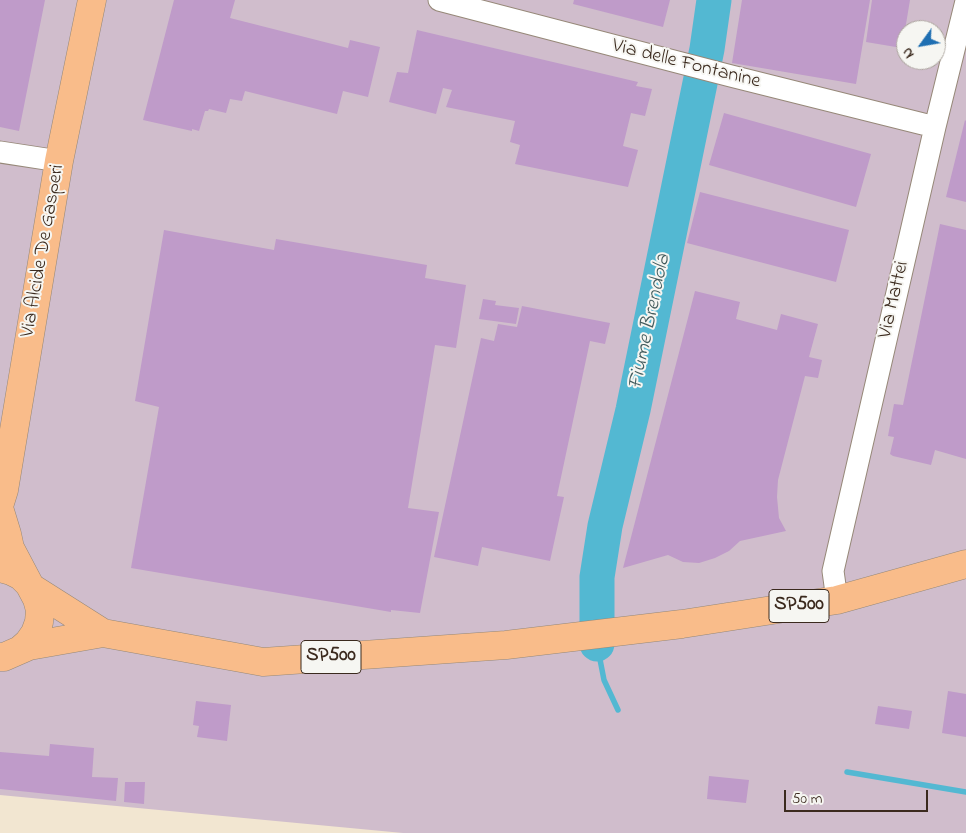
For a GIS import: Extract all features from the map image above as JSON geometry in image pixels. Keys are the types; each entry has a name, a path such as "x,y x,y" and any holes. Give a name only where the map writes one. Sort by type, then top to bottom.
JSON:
{"main road":[{"name":"Via Alcide De Gasperi","path":"0,503 4,490 59,161 92,0"},
{"path":"0,510 10,548 31,586"},
{"name":"SP500","path":"10,653 29,646 103,634 263,662 506,645 682,624 837,600 966,564"},
{"name":"SP500","path":"0,568 21,576 31,586 103,634"},
{"name":"SP500","path":"10,653 28,642 35,633 40,610 31,586"}],"street":[{"name":"Via delle Fontanine","path":"439,0 935,127"},
{"name":"Via Mattei","path":"837,600 833,571 935,127 966,1"},
{"path":"0,152 59,161"}],"shaded area":[{"path":"0,0 966,0 966,833 403,833 0,795"}],"building":[{"path":"0,0 45,0 19,131 0,127"},
{"path":"174,0 235,0 230,18 348,48 350,40 380,47 368,97 343,91 337,114 245,91 242,101 230,99 226,113 209,109 205,111 199,131 143,120"},
{"path":"574,0 670,0 663,27 573,4"},
{"path":"742,0 870,0 856,84 732,63"},
{"path":"872,0 910,0 907,20 896,20 896,47 866,42"},
{"path":"417,30 638,82 636,86 652,89 645,116 631,113 623,146 638,150 628,187 515,164 520,145 510,142 515,121 446,107 452,90 443,88 436,114 389,102 397,72 408,73"},
{"path":"724,113 871,154 856,207 709,165"},
{"path":"966,121 966,202 946,197"},
{"path":"700,192 849,230 836,282 687,243"},
{"path":"940,224 966,230 966,459 935,450 931,465 890,454 894,437 888,436 894,404 903,405"},
{"path":"164,230 274,250 276,239 427,265 425,278 466,285 456,348 435,345 408,508 439,512 420,613 391,610 391,612 131,568 159,407 135,401"},
{"path":"695,291 740,302 736,319 777,330 781,314 818,324 809,357 822,360 818,378 805,376 778,480 779,518 786,531 740,541 729,551 699,563 683,562 668,555 623,568"},
{"path":"483,299 496,301 495,305 519,308 516,324 479,319"},
{"path":"522,306 610,323 605,344 590,341 557,496 564,497 550,561 482,547 478,566 434,557 481,338 494,341 498,324 517,327"},
{"path":"948,691 966,694 966,737 942,733"},
{"path":"196,701 231,705 227,741 197,737 199,726 193,725"},
{"path":"878,706 912,711 909,729 875,724"},
{"path":"50,744 94,748 92,777 118,778 116,801 0,789 0,752 49,756"},
{"path":"709,776 749,780 746,803 707,799"},
{"path":"125,782 145,782 144,804 124,802"}],"waterway":[{"name":"Fiume Brendola","path":"597,644 597,577 605,526 633,410 707,49 714,0"},
{"path":"597,644 604,680 618,710"},
{"path":"847,772 966,792"}]}
